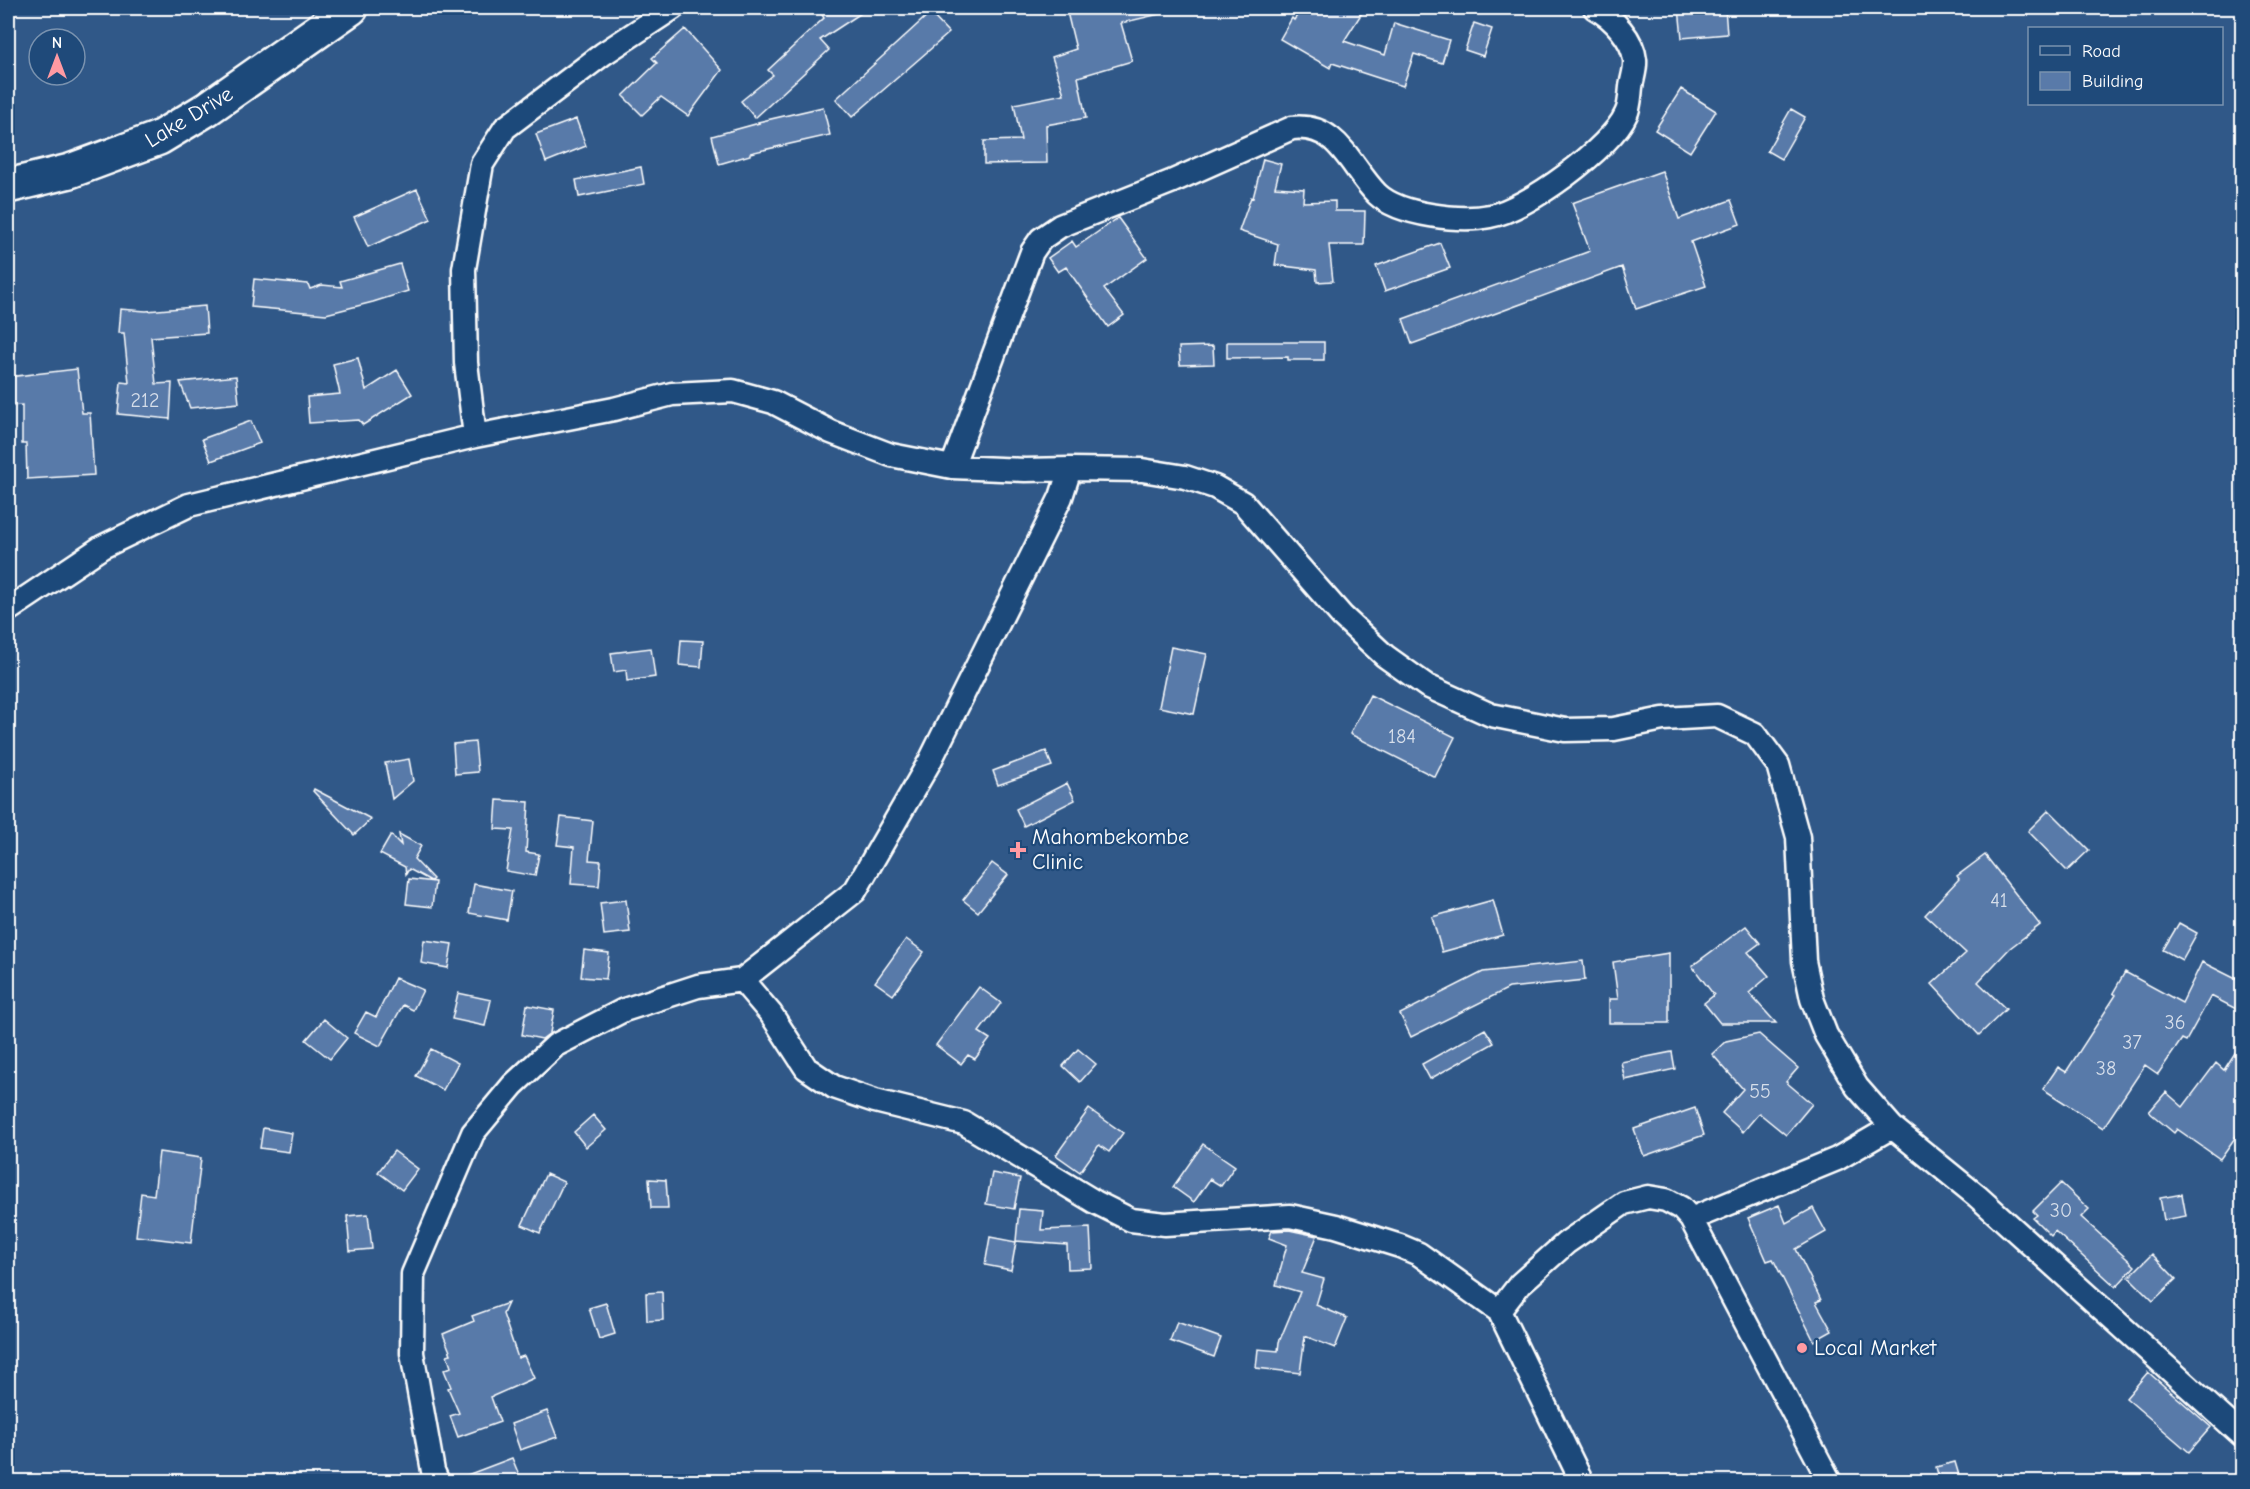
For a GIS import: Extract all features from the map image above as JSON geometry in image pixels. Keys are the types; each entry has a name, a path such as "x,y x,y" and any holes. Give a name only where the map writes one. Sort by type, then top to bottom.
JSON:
{"main road":[{"name":"Lake Drive","path":"8,186 70,171 159,138 216,103 351,8"}],"street":[{"path":"475,436 466,363 464,268 482,164 505,128 603,54 673,8"},
{"path":"952,467 1032,252 1041,239 1060,226 1173,181 1292,128 1307,127 1318,130 1331,138 1378,195 1402,209 1429,215 1492,216 1554,185 1606,141 1627,114 1635,61 1628,38 1603,12 1595,8"},
{"path":"8,610 102,547 189,505 475,436 614,409 672,394 734,391 773,402 831,432 891,455 952,467 1024,470 1142,470 1185,477 1215,487 1242,503 1342,615 1385,656 1427,686 1491,715 1565,730 1614,729 1664,719 1717,716 1755,734 1778,765 1798,837 1804,961 1812,999 1826,1035 1857,1087 1892,1127 1977,1196 2242,1435"},
{"path":"438,1482 433,1471 412,1353 413,1274 473,1133 513,1085 556,1045 624,1010 698,986 742,980 855,891 930,761 1060,497 1070,469"},
{"path":"742,980 771,1014 806,1068 834,1087 875,1101 964,1123 1095,1202 1131,1220 1165,1224 1290,1216 1336,1226 1400,1245 1419,1254 1499,1311 1582,1482"},
{"path":"1690,1219 1837,1159 1892,1127"},
{"path":"1499,1311 1520,1284 1566,1243 1624,1203 1648,1197 1666,1200 1681,1208 1690,1219 1830,1482"}],"building":[{"path":"830,8 869,8 820,40 829,50 755,118 741,101 773,75 768,70 824,18 821,13"},
{"path":"1066,8 1160,8 1160,14 1121,23 1132,61 1078,77 1086,118 1046,125 1047,163 984,164 984,141 1021,140 1014,104 1064,94 1052,57 1076,49"},
{"path":"1302,8 1365,8 1344,41 1385,55 1394,23 1449,40 1442,63 1414,54 1403,86 1332,63 1330,68 1280,39 1292,18 1294,20"},
{"path":"1679,8 1725,8 1727,34 1682,38"},
{"path":"930,13 949,33 852,117 836,99"},
{"path":"1474,23 1492,29 1483,56 1465,50"},
{"path":"685,29 722,70 688,116 661,97 642,115 623,96 657,63 652,58"},
{"path":"1681,89 1716,111 1690,152 1655,130"},
{"path":"823,107 830,135 750,153 750,155 719,164 712,136 758,122"},
{"path":"1791,109 1805,117 1781,159 1767,151"},
{"path":"576,119 586,146 546,162 536,134"},
{"path":"1263,159 1281,164 1275,187 1304,189 1303,202 1335,201 1335,211 1365,211 1364,245 1329,245 1333,281 1317,282 1316,270 1275,265 1278,244 1239,231 1251,197 1253,198"},
{"path":"641,167 644,184 579,197 576,180"},
{"path":"1662,171 1679,219 1731,200 1740,224 1691,242 1706,286 1636,309 1622,267 1412,344 1403,319 1590,251 1572,203"},
{"path":"417,189 431,219 368,247 354,217"},
{"path":"1118,218 1147,258 1104,289 1124,315 1108,327 1066,267 1058,272 1048,258 1072,241 1076,247"},
{"path":"1440,243 1450,268 1385,291 1376,266"},
{"path":"400,264 408,291 373,302 326,314 251,307 254,279 308,284 310,289 322,285 342,287 340,281"},
{"path":"205,306 207,333 151,337 156,384 172,383 170,419 118,414 121,382 129,383 124,333 118,333 120,309 146,311"},
{"path":"1227,342 1324,342 1324,360 1288,360 1288,357 1227,358"},
{"path":"1213,346 1214,364 1180,365 1179,347"},
{"path":"358,358 366,390 397,370 412,394 363,425 359,420 309,423 307,397 340,394 333,364"},
{"path":"77,369 82,413 90,413 94,475 27,479 26,444 22,444 22,405 9,406 8,377"},
{"path":"236,376 239,403 190,408 180,382"},
{"path":"251,421 260,443 211,461 202,439"},
{"path":"681,640 703,641 701,667 679,665"},
{"path":"1171,647 1207,654 1194,714 1159,707"},
{"path":"651,648 655,677 627,681 626,670 614,672 611,653"},
{"path":"1370,695 1455,737 1435,777 1350,734"},
{"path":"475,742 478,772 455,774 453,744"},
{"path":"1046,751 1052,766 998,785 993,771"},
{"path":"409,759 413,781 392,799 385,763"},
{"path":"1067,783 1075,800 1024,826 1016,809"},
{"path":"314,789 371,819 354,835 313,791"},
{"path":"497,800 529,802 526,852 539,854 535,876 506,871 513,830 495,829"},
{"path":"2049,810 2089,850 2067,871 2028,831"},
{"path":"561,817 593,821 589,860 601,861 599,886 571,884 574,847 557,845"},
{"path":"399,834 421,846 414,859 433,879 431,881 409,869 406,874 405,867 380,854 391,835 401,845"},
{"path":"1985,855 2040,925 2010,948 1978,982 2006,1009 1979,1035 1932,984 1966,953 1925,915 1959,879 1957,876"},
{"path":"992,863 1008,875 978,912 963,900"},
{"path":"409,879 435,882 432,907 406,904"},
{"path":"474,884 512,891 507,920 469,913"},
{"path":"626,900 630,932 604,935 600,903"},
{"path":"1493,900 1503,935 1442,952 1432,917"},
{"path":"2179,923 2197,933 2182,960 2163,950"},
{"path":"1746,926 1760,943 1748,952 1769,976 1749,993 1776,1023 1720,1023 1704,1003 1714,995 1692,966"},
{"path":"906,939 924,952 893,995 875,982"},
{"path":"424,940 452,944 448,968 421,963"},
{"path":"584,950 609,953 606,979 581,977"},
{"path":"1669,953 1669,1023 1609,1023 1609,999 1618,999 1613,962"},
{"path":"1583,961 1585,980 1509,988 1411,1037 1400,1014 1483,972"},
{"path":"2202,962 2242,982 2242,1012 2211,996 2186,1041 2182,1039 2158,1074 2145,1065 2103,1128 2043,1089 2058,1067 2066,1072 2116,995 2113,993 2125,972 2182,1003"},
{"path":"395,978 423,990 413,1010 403,1005 380,1046 354,1033 366,1012 376,1017"},
{"path":"979,987 1001,1003 979,1032 990,1039 975,1059 968,1055 961,1064 936,1045"},
{"path":"458,993 491,1000 485,1026 452,1019"},
{"path":"527,1005 554,1010 550,1033 542,1039 522,1035"},
{"path":"324,1019 347,1038 330,1059 306,1040"},
{"path":"1485,1029 1494,1043 1430,1079 1422,1064"},
{"path":"1759,1034 1798,1068 1786,1082 1812,1104 1786,1135 1759,1113 1743,1132 1722,1113 1743,1089 1712,1054 1726,1041"},
{"path":"2242,1042 2242,1128 2220,1159 2177,1129 2174,1133 2149,1112 2166,1092 2183,1107 2216,1063 2224,1070"},
{"path":"431,1049 458,1063 443,1090 416,1076"},
{"path":"1078,1049 1096,1064 1080,1082 1063,1066"},
{"path":"1672,1052 1675,1069 1625,1080 1621,1062"},
{"path":"1695,1108 1704,1135 1644,1156 1634,1129"},
{"path":"1089,1109 1123,1133 1109,1152 1099,1145 1080,1172 1056,1155"},
{"path":"593,1115 606,1130 586,1147 574,1132"},
{"path":"263,1128 292,1133 289,1152 260,1148"},
{"path":"1203,1144 1235,1166 1221,1186 1210,1179 1194,1202 1173,1187"},
{"path":"394,1151 418,1169 402,1190 378,1172"},
{"path":"159,1152 201,1158 191,1243 136,1236 141,1193 154,1195"},
{"path":"992,1173 1020,1178 1014,1209 986,1204"},
{"path":"546,1174 564,1182 540,1233 522,1225"},
{"path":"649,1179 666,1180 668,1208 651,1208"},
{"path":"2061,1183 2089,1209 2081,1217 2135,1266 2116,1287 2055,1231 2051,1236 2033,1218 2037,1215 2033,1211"},
{"path":"2182,1194 2186,1216 2164,1220 2160,1198"},
{"path":"1779,1205 1786,1223 1813,1208 1826,1232 1796,1249 1821,1300 1816,1302 1832,1331 1814,1341 1773,1259 1767,1261 1748,1218"},
{"path":"1019,1209 1043,1211 1041,1230 1090,1228 1092,1268 1068,1269 1067,1245 1016,1241"},
{"path":"368,1214 372,1249 350,1251 347,1216"},
{"path":"1289,1230 1317,1236 1302,1273 1324,1279 1316,1305 1347,1318 1335,1348 1305,1336 1300,1373 1256,1368 1258,1349 1278,1351 1279,1342 1300,1292 1276,1285 1287,1245 1269,1238 1272,1231"},
{"path":"990,1237 1016,1242 1011,1270 985,1265"},
{"path":"2152,1254 2176,1279 2153,1301 2129,1277"},
{"path":"662,1292 663,1320 647,1321 646,1293"},
{"path":"508,1303 503,1314 518,1358 524,1356 534,1378 491,1397 500,1422 458,1437 450,1416 459,1413 448,1388 451,1387 444,1370 451,1367 447,1355 451,1354 443,1334 474,1321 472,1316"},
{"path":"606,1303 615,1334 599,1339 589,1308"},
{"path":"1177,1322 1221,1338 1214,1357 1170,1341"},
{"path":"2148,1372 2211,1427 2189,1452 2126,1398"},
{"path":"547,1411 557,1437 520,1450 511,1424"},
{"path":"512,1458 522,1482 454,1482 454,1480"},
{"path":"1955,1462 1961,1482 1940,1482 1936,1467"}],"place":[{"name":"Mahombekombe Clinic","path":"1018,850"},
{"name":"Local Market","path":"1802,1348"}]}
